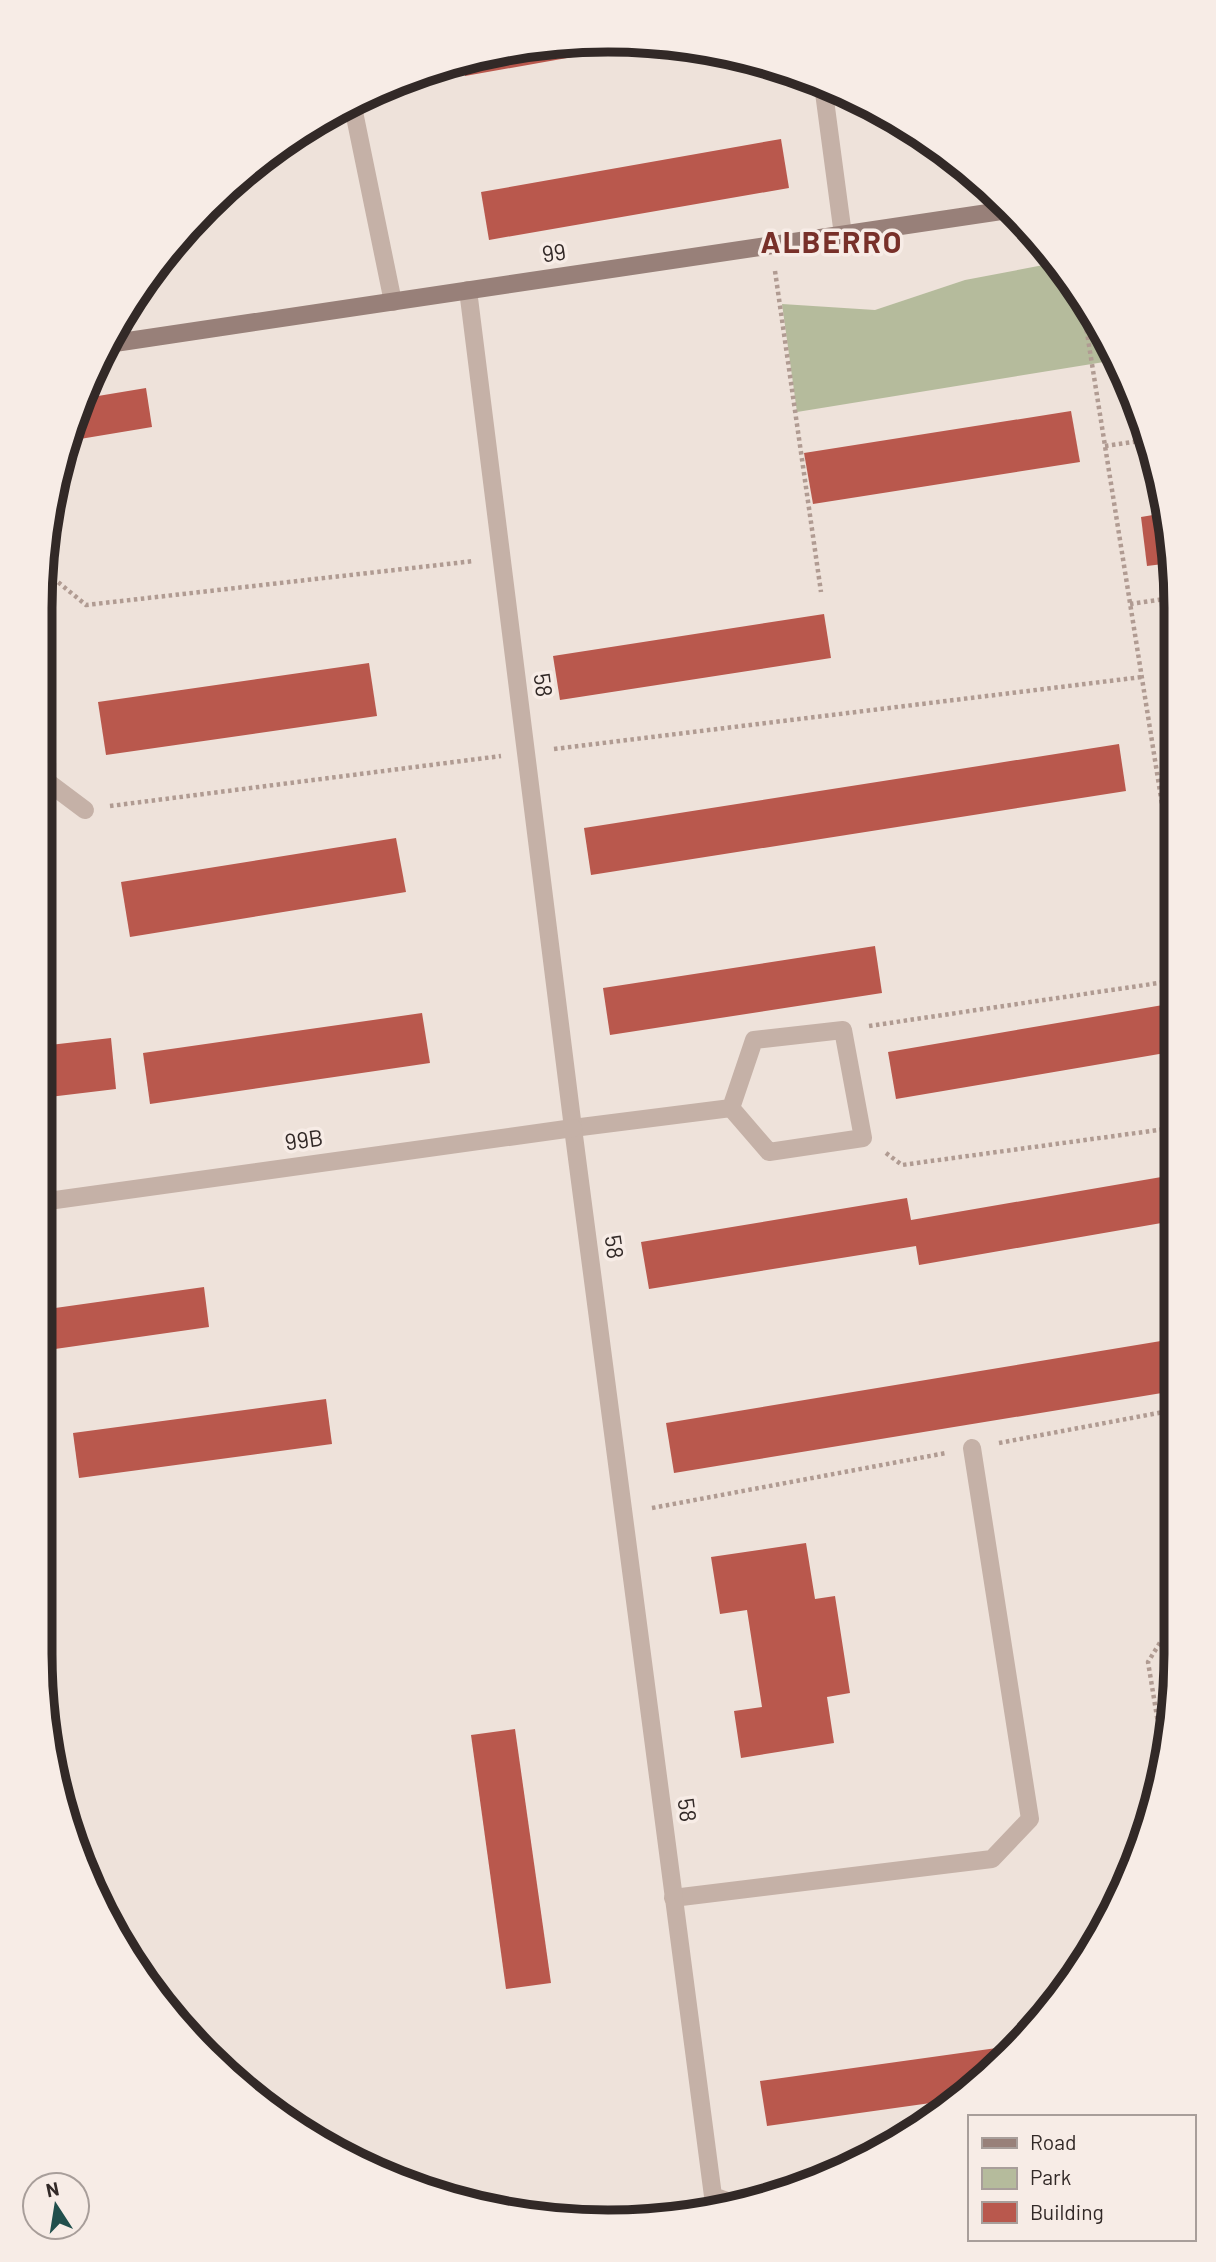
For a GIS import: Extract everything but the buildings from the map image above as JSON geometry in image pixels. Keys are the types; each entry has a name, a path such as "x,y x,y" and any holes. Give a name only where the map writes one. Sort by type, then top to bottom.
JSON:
{"street":[{"path":"825,97 843,235"},
{"path":"354,114 393,302"},
{"name":"99","path":"121,342 996,210"},
{"name":"58","path":"468,290 673,1898 713,2196 719,2198"},
{"path":"52,785 85,810"},
{"path":"843,1030 863,1138 769,1152 731,1108 754,1040 843,1030"},
{"name":"99B","path":"52,1200 731,1108"},
{"path":"673,1898 992,1859 1030,1819 972,1448"}],"path":[{"path":"771,246 821,592"},
{"path":"1086,325 1164,816"},
{"path":"1105,446 1138,441"},
{"path":"54,579 86,605 502,557"},
{"path":"1130,604 1164,599"},
{"path":"85,810 527,752 1142,677"},
{"path":"843,1030 1164,982"},
{"path":"863,1138 902,1165 1164,1129"},
{"path":"625,1513 1164,1412"},
{"path":"1159,1728 1148,1662 1164,1636"}],"green space":[{"path":"1045,265 1089,330 1104,362 797,412 782,304 875,310 965,280"}],"district":[{"name":"ALBERRO","path":"832,243"}]}
